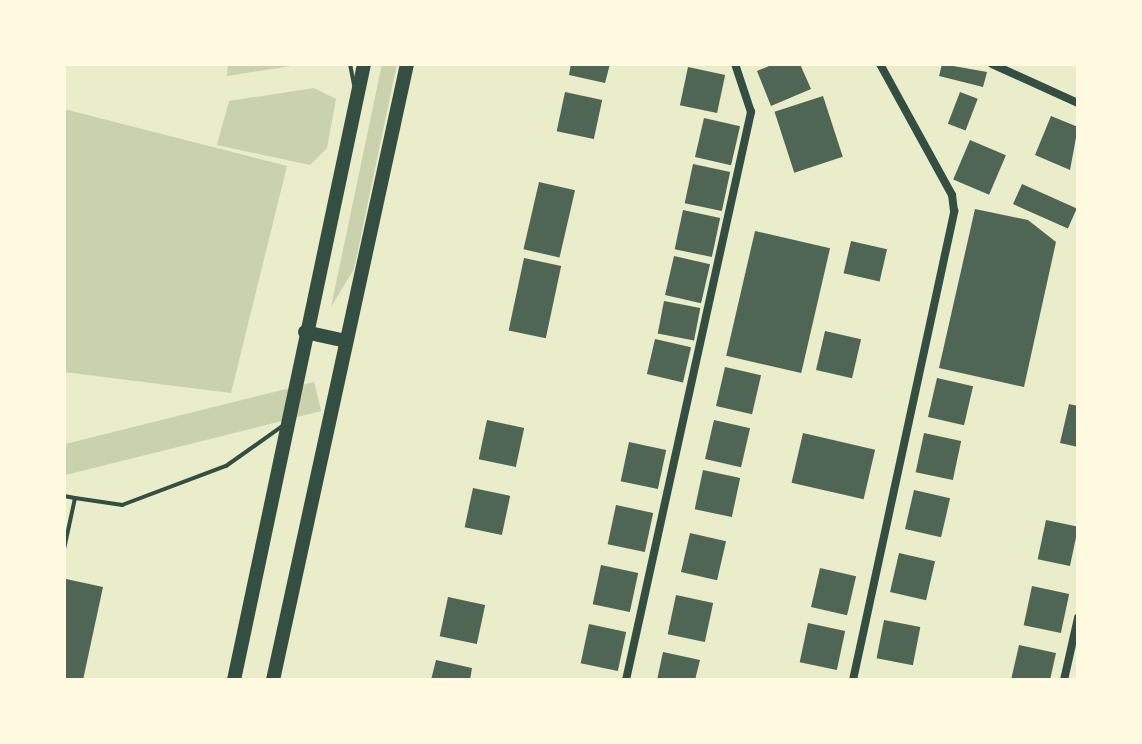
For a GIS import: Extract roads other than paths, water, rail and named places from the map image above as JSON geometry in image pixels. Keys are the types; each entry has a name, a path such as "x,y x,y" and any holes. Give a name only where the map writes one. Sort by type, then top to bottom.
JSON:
{"highway":[{"path":"234,680 364,64"},
{"path":"273,680 407,64"},
{"path":"305,332 346,341"}],"street":[{"path":"626,680 751,112 735,64"},
{"path":"853,680 954,211 952,195 880,64"},
{"path":"992,64 1078,103"},
{"path":"1064,680 1078,618"}],"lane":[{"path":"350,64 356,104"},
{"path":"64,496 122,505 226,466 286,424"},
{"path":"64,549 75,498"}]}
